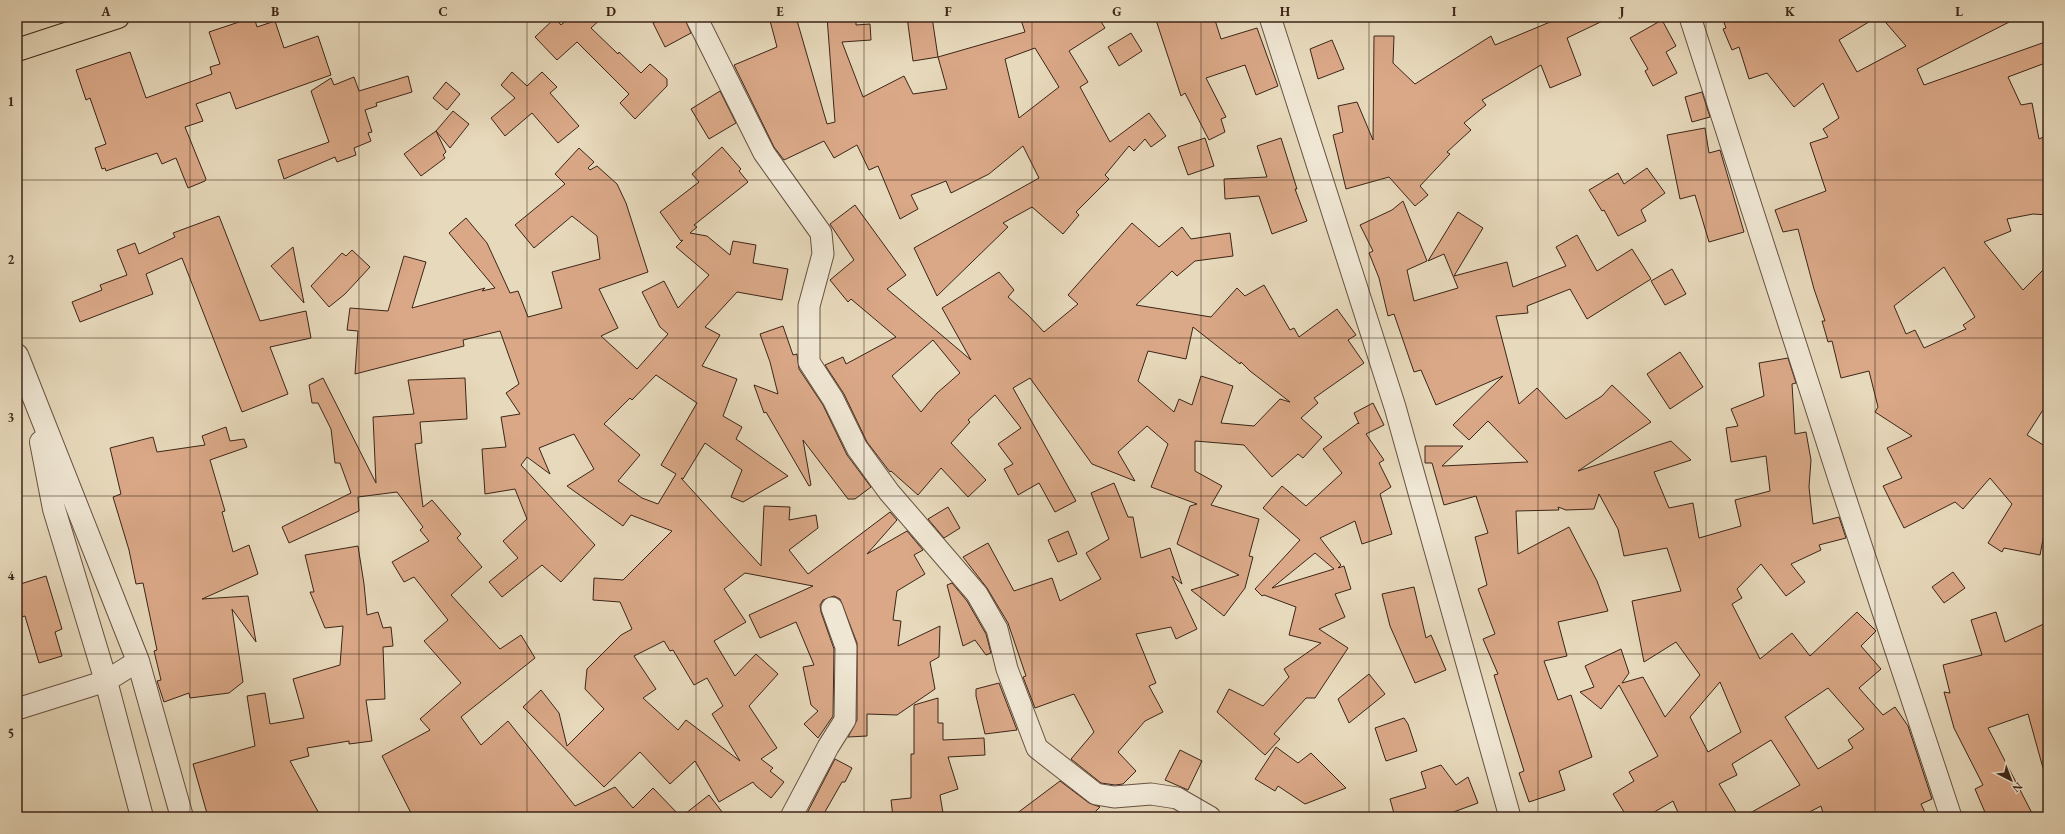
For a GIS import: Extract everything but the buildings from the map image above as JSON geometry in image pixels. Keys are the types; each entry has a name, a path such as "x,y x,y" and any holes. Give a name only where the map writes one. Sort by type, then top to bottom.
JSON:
{"main road":[{"path":"17,50 89,21 118,17"}],"street":[{"path":"696,17 764,153 821,233 823,254 809,306 809,362 833,399 857,448 889,492 944,554 981,601 997,629 1007,669 1036,748 1096,794 1114,797 1151,794 1177,798 1210,817"},
{"path":"1270,17 1395,407 1510,817"},
{"path":"1690,17 1840,482 1951,817"},
{"path":"17,355 32,398 72,490 138,661 182,817"},
{"path":"32,398 54,509 106,681 142,817"},
{"path":"791,817 828,747 845,720 846,647 832,608"},
{"path":"17,709 106,681 138,661"}]}
